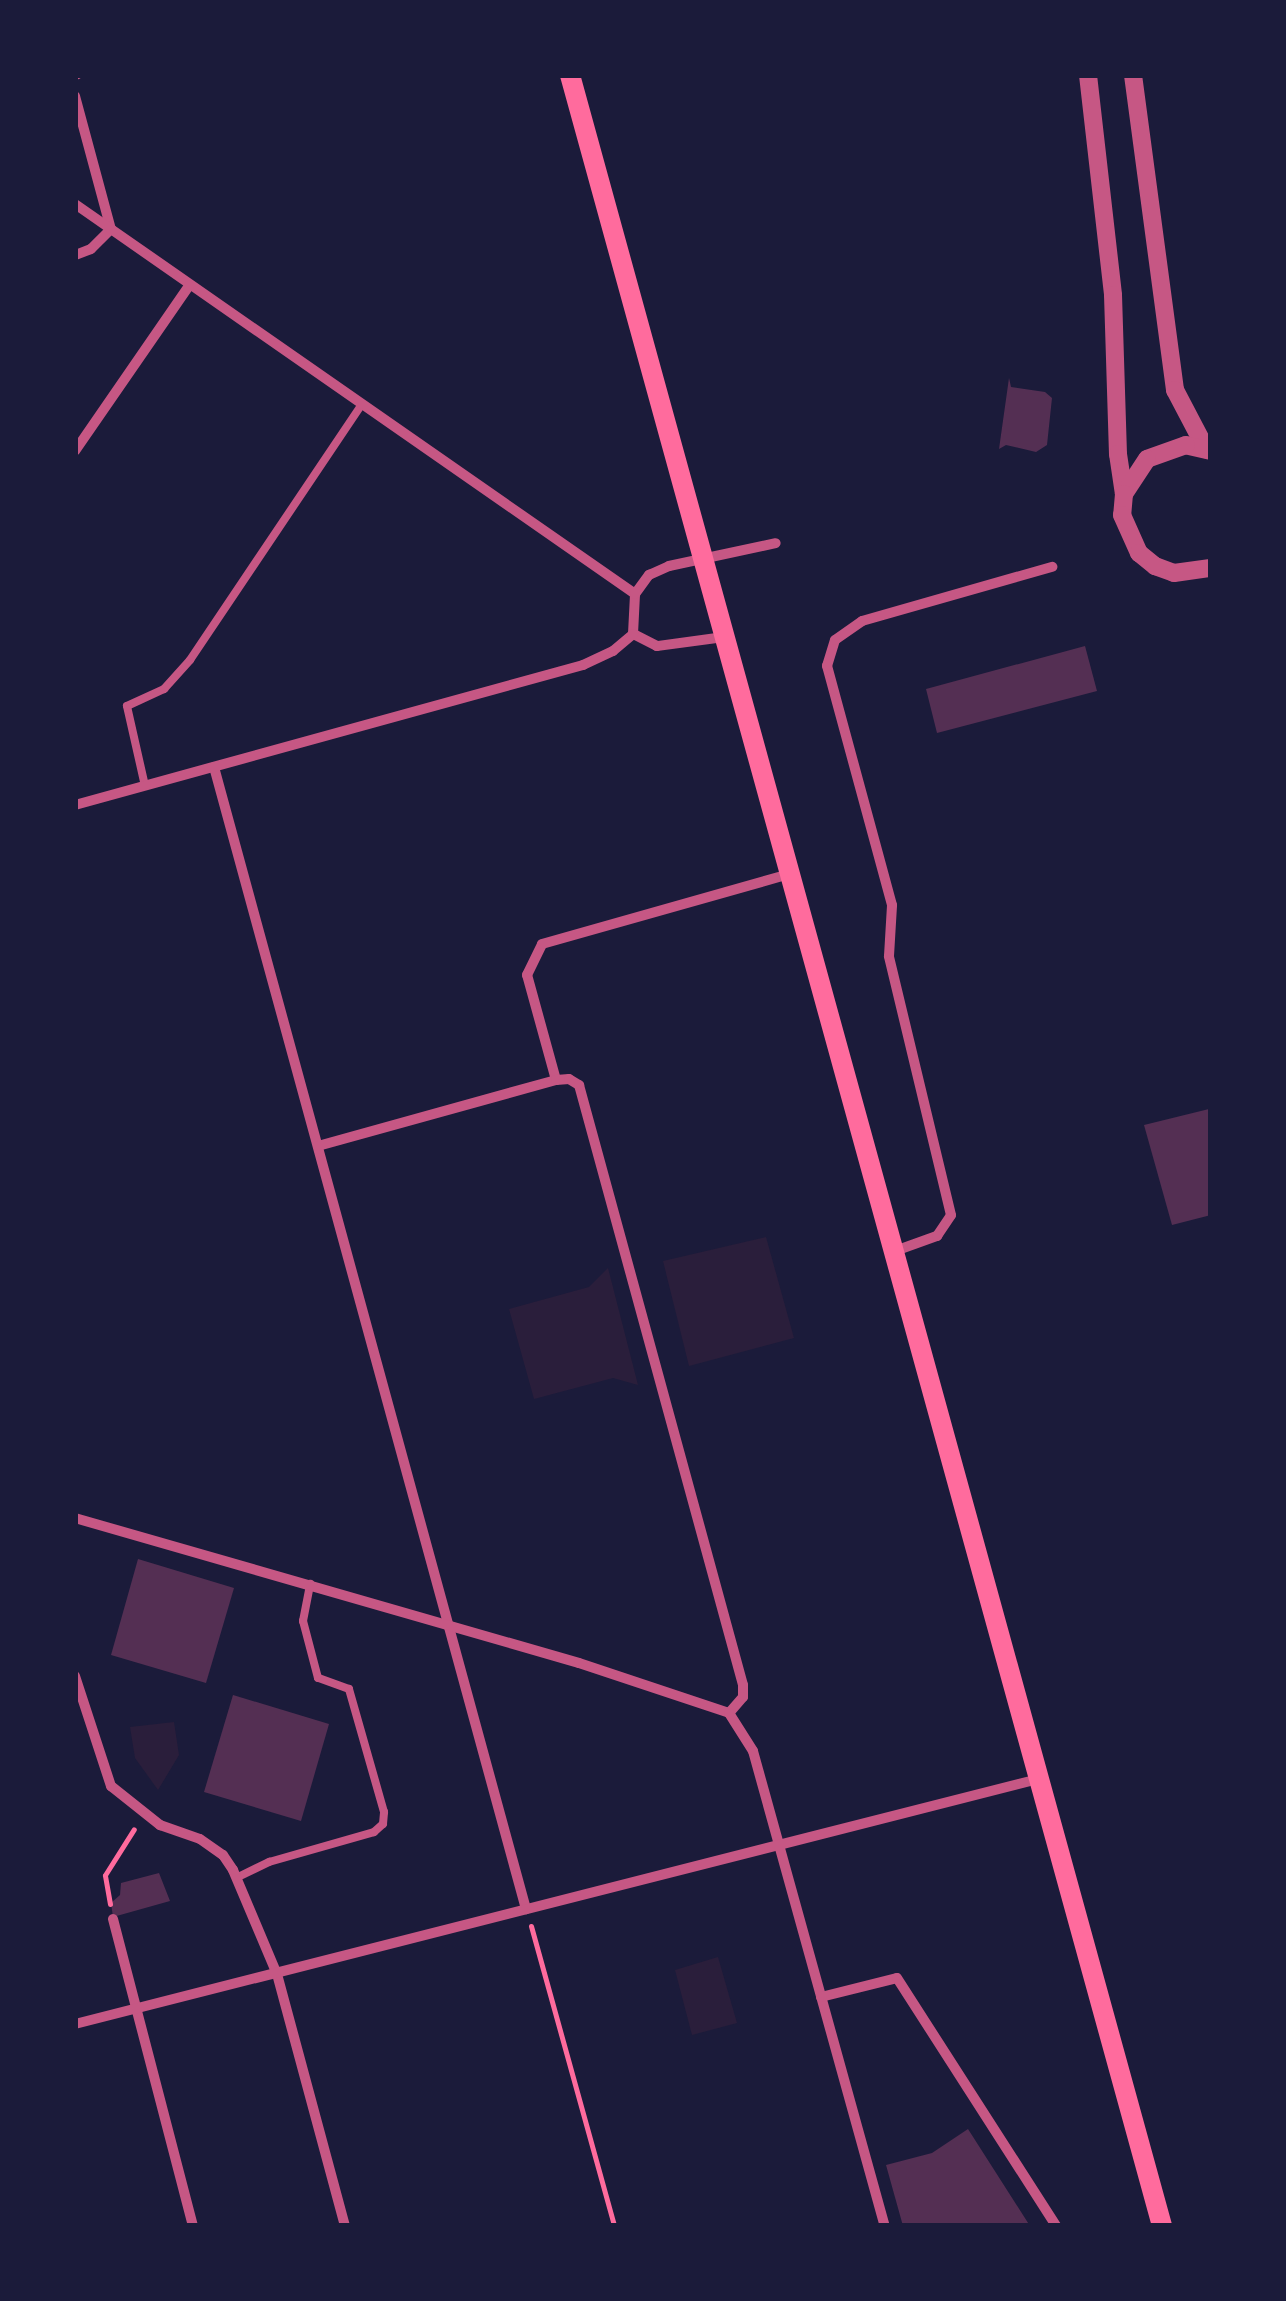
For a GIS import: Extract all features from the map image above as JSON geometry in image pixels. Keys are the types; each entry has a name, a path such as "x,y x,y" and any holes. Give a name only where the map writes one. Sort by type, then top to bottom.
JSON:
{"main road":[{"path":"570,75 1162,2226"}],"street":[{"path":"1088,75 1114,295 1127,535 1138,553 1174,572 1211,568"},
{"path":"1133,75 1175,390 1209,450"},
{"path":"75,96 111,228"},
{"path":"75,204 636,594"},
{"path":"75,255 91,249 111,228"},
{"path":"75,450 189,286"},
{"path":"1124,494 1147,459 1165,449 1209,450"},
{"path":"75,805 584,665 633,634 636,594 650,575 703,557 776,543"},
{"path":"894,1251 938,1236 951,1214 889,956 892,904 827,666 835,640 862,621 1052,568"},
{"path":"633,634 657,646 725,637"},
{"path":"214,767 526,1909"},
{"path":"556,1080 527,975 530,961 542,944 790,874"},
{"path":"318,1146 556,1080 569,1079 579,1085 586,1099 744,1684 742,1696 729,1713"},
{"path":"75,1518 310,1584 729,1713 753,1750 885,2226"},
{"path":"75,1676 111,1786 143,1813 223,1855 236,1878 276,1974 345,2226"},
{"path":"75,2024 1039,1778"},
{"path":"114,1919 194,2226"},
{"path":"821,1997 897,1978 1056,2226"}],"lane":[{"path":"145,786 127,706 164,689 190,660 362,404"},
{"path":"236,1878 269,1862 374,1832 383,1824 384,1812 350,1689 318,1678 303,1621 310,1584"}],"path":[{"path":"114,1919 105,1875 143,1813"},
{"path":"526,1909 614,2226"}],"shaded area":[{"path":"766,1237 794,1338 689,1366 663,1261"},
{"path":"608,1268 638,1385 613,1378 534,1399 509,1309 589,1287"},
{"path":"174,1722 179,1755 158,1790 135,1758 130,1727"},
{"path":"718,1957 737,2023 692,2035 675,1970"}],"building":[{"path":"1009,378 1011,387 1045,392 1052,398 1047,445 1036,452 1006,445 999,449"},
{"path":"1085,646 1097,691 937,733 926,689"},
{"path":"1209,1109 1211,1215 1172,1225 1144,1125"},
{"path":"138,1559 234,1588 206,1683 111,1655"},
{"path":"233,1695 329,1724 301,1821 204,1792"},
{"path":"159,1873 170,1901 113,1917 111,1903 120,1895 121,1883"},
{"path":"968,2129 1030,2226 903,2226 886,2165 932,2153"}]}
